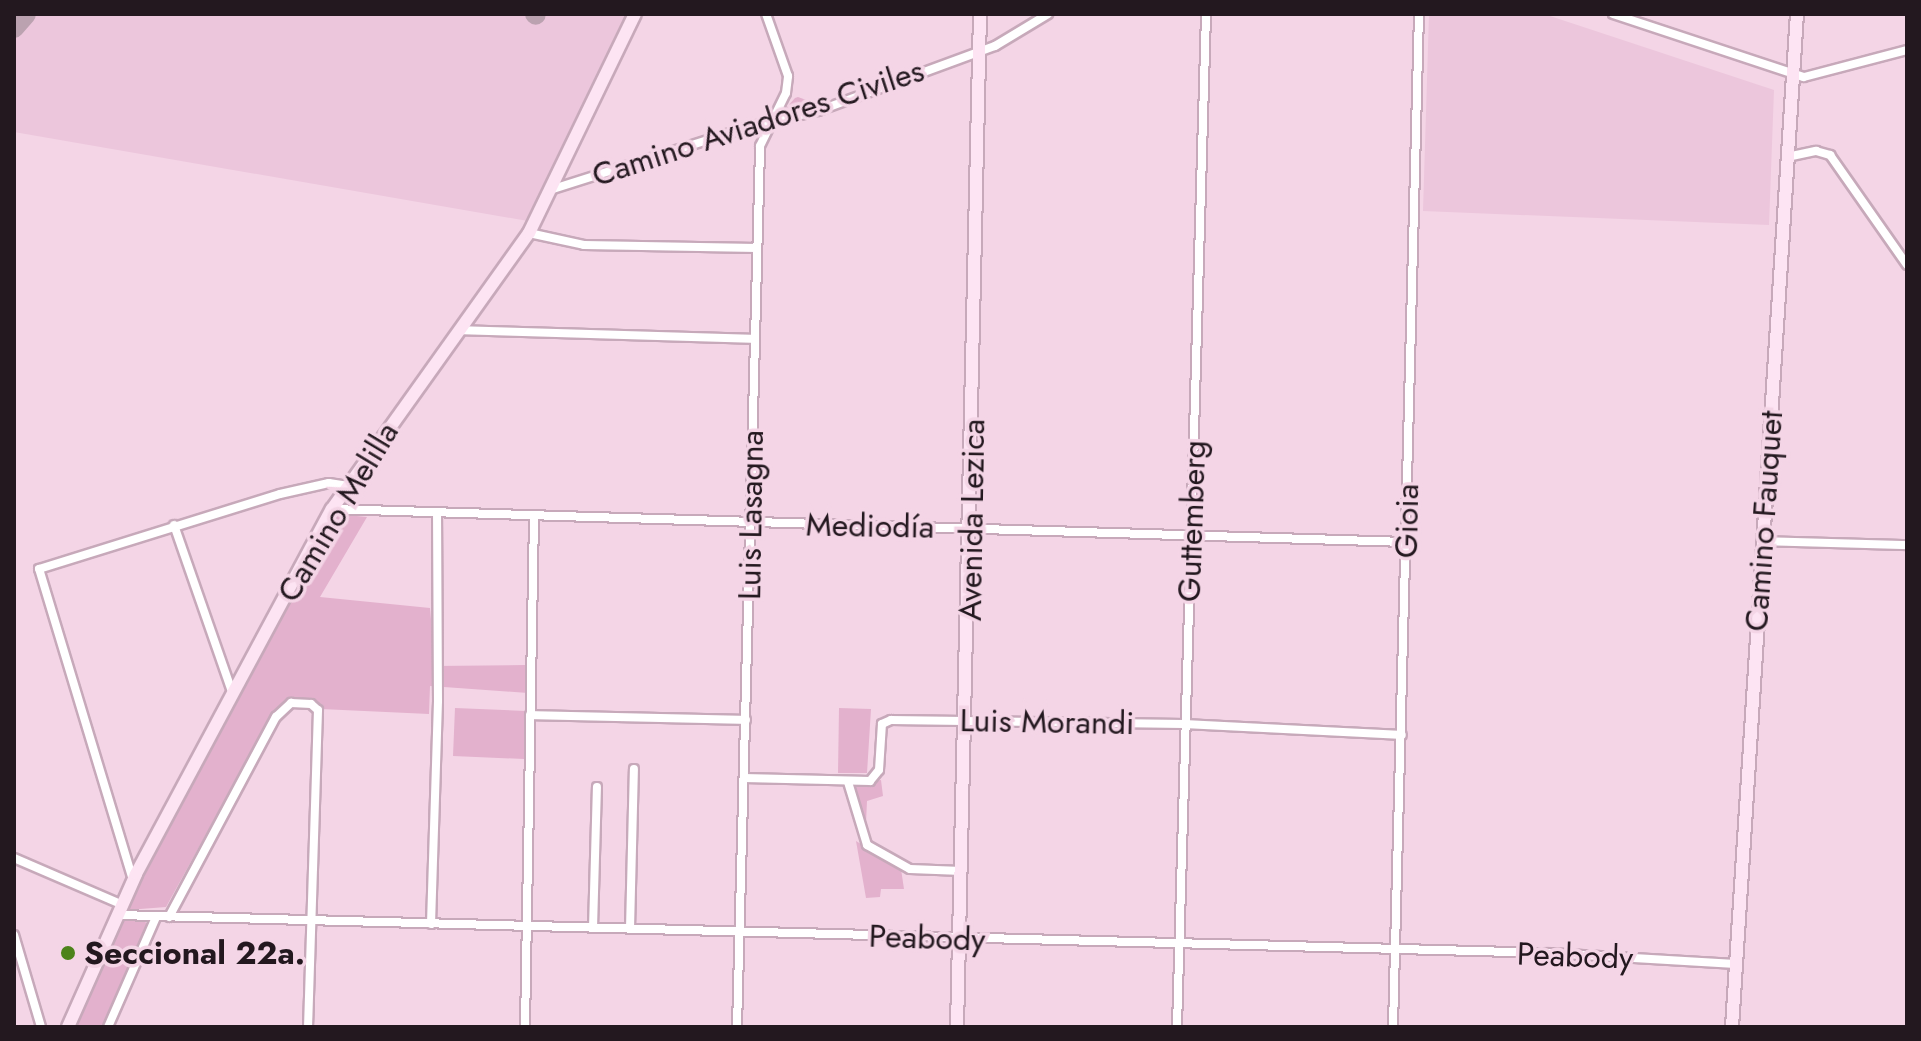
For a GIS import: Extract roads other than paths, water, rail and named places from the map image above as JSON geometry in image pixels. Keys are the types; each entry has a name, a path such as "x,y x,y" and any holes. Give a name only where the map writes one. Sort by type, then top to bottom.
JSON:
{"street":[{"name":"Camino Melilla","path":"68,1027 133,881 332,509 529,233 553,189 635,14"},
{"name":"Luis Lasagna","path":"737,1027 760,146 766,125 786,93 788,76 766,14"},
{"name":"Avenida Lezica","path":"957,1027 983,49 980,14"},
{"name":"Camino Aviadores Civiles","path":"553,189 766,125 983,49 1048,14"},
{"name":"Guttemberg","path":"1177,1027 1206,14"},
{"name":"Gioia","path":"1393,1027 1419,14"},
{"path":"1613,14 1804,77 1907,50"},
{"name":"Camino Fauquet","path":"1732,1027 1797,14"},
{"path":"1787,157 1816,151 1830,155 1907,265"},
{"path":"529,233 584,245 757,248"},
{"path":"458,330 755,339"},
{"path":"133,881 39,569 174,525 313,485 347,486"},
{"name":"Mediodía","path":"332,509 534,519 972,528 1407,542"},
{"path":"431,924 438,701 437,514"},
{"path":"525,1027 534,519"},
{"path":"174,525 233,694"},
{"path":"1763,541 1907,545"},
{"path":"169,917 276,717 298,700 318,710 308,1027"},
{"path":"530,715 746,720"},
{"name":"Luis Morandi","path":"744,778 870,781 878,776 885,721 1184,724 1402,735"},
{"path":"630,929 634,769"},
{"path":"848,782 867,845 907,869 962,871"},
{"path":"593,928 597,787"},
{"path":"14,858 120,910"},
{"name":"Peabody","path":"120,910 156,917 1179,944 1736,964"},
{"path":"108,1027 156,917"},
{"path":"14,935 41,1027"}],"place":[{"name":"Seccional 22a.","path":"68,953"}]}
